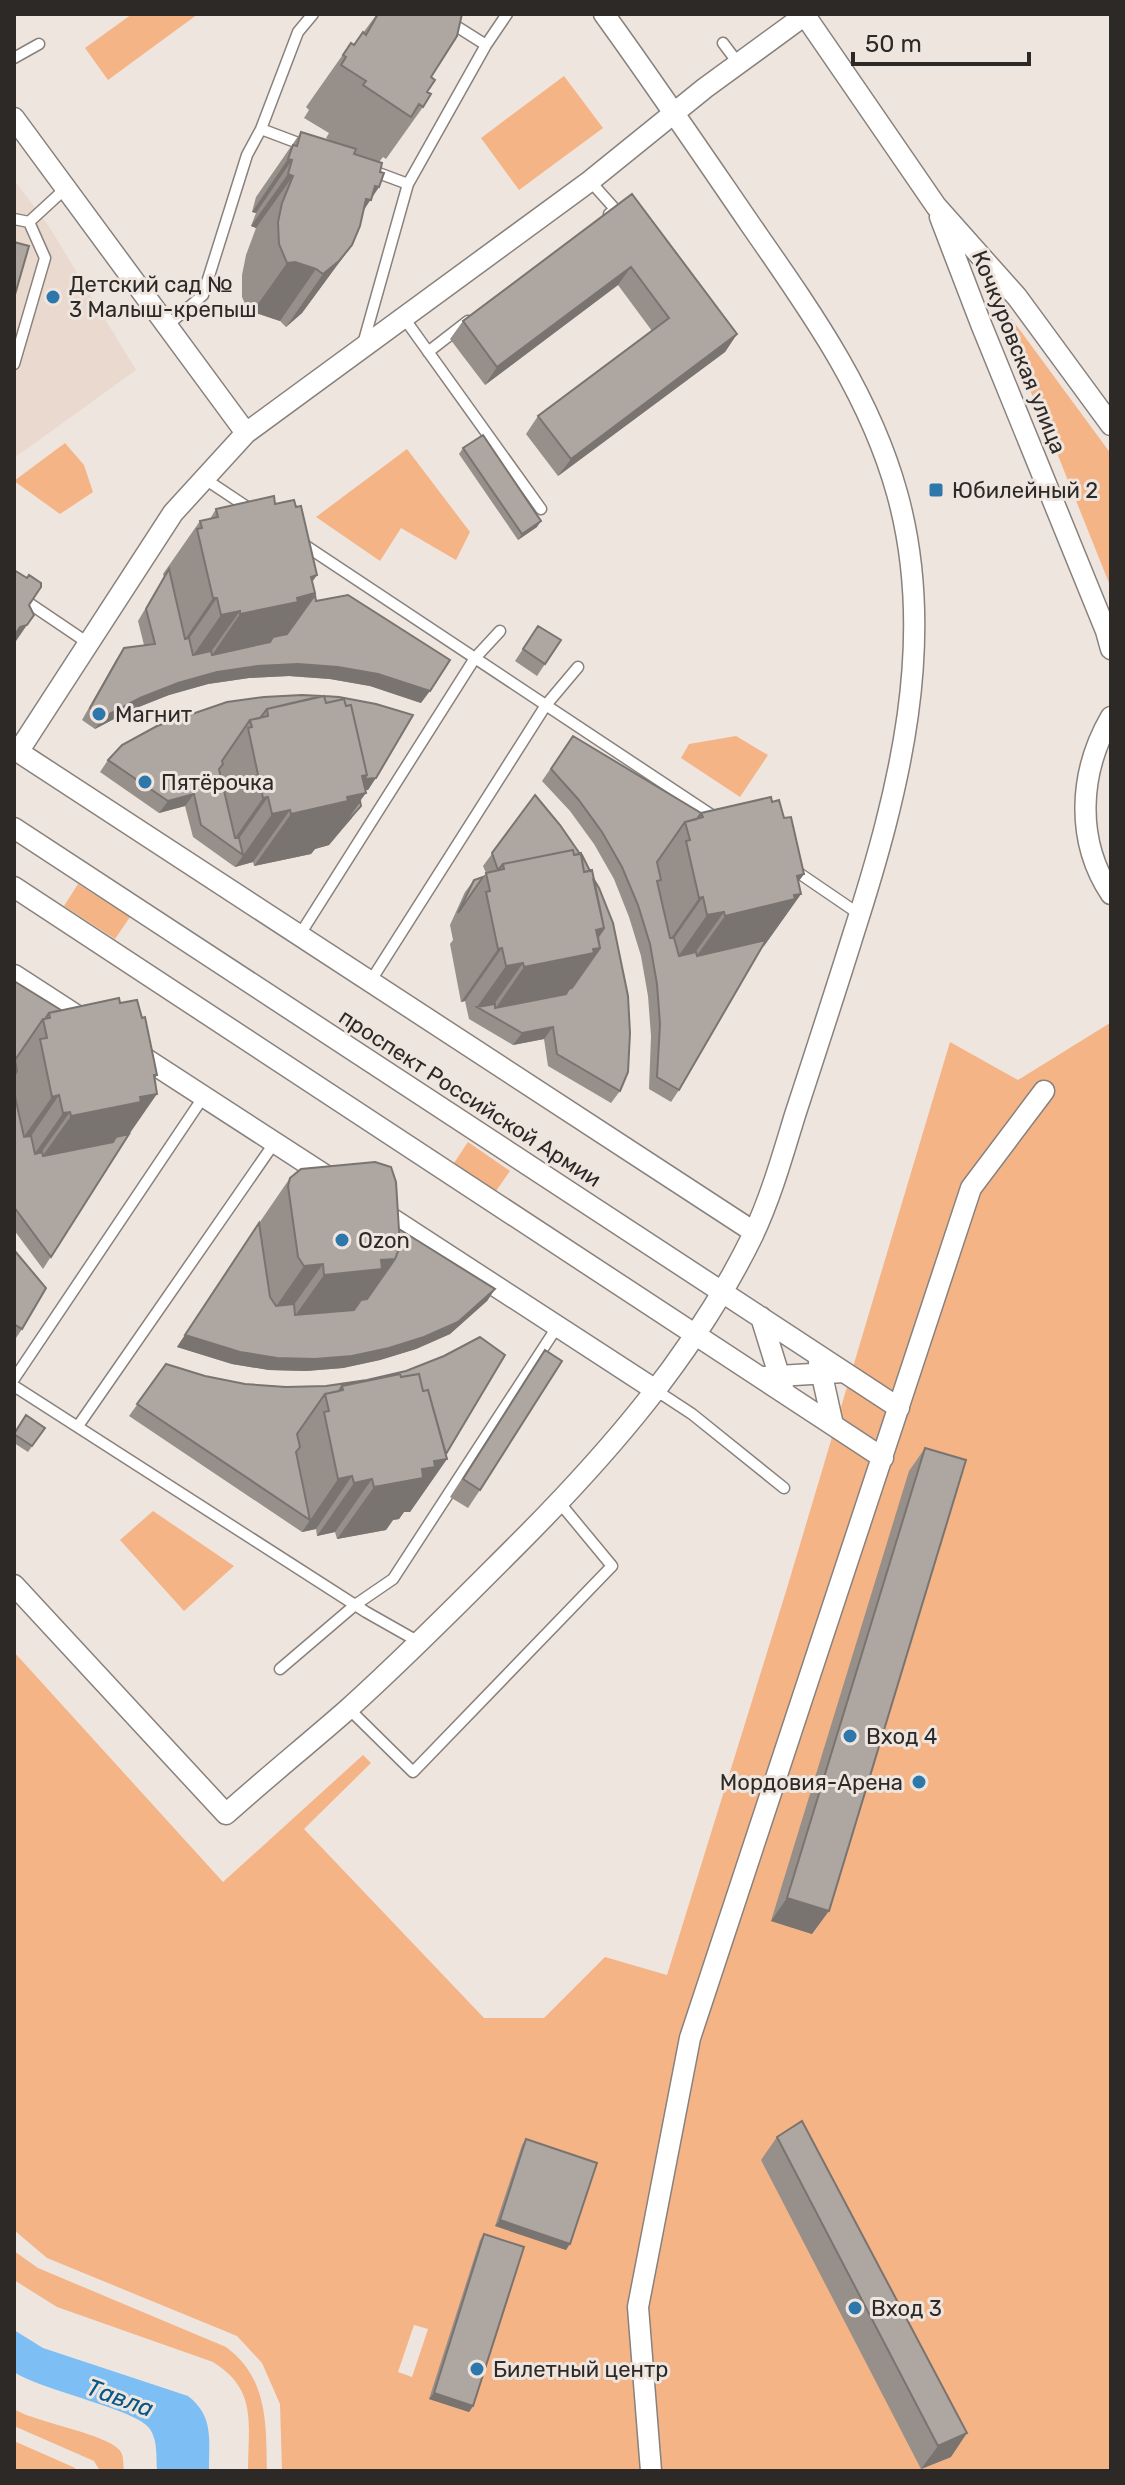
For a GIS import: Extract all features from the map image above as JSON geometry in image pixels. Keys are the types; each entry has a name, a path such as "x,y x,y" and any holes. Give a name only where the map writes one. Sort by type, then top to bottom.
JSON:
{"street":[{"path":"14,1585 226,1814 419,1642 559,1502 657,1391 696,1333 754,1232 784,1150 860,914 903,754 913,686 915,615 911,566 898,495 871,417 832,343 604,14"},
{"path":"16,750 173,513 246,433 590,181 674,112 804,15"},
{"name":"Кочкуровская улица","path":"804,15 936,206 1017,297 1111,425"},
{"path":"14,118 246,433"},
{"name":"Кочкуровская улица","path":"936,206 1111,649"},
{"path":"1111,717 1089,766 1085,798 1086,831 1094,862 1111,894"},
{"name":"проспект Российской Армии","path":"16,750 754,1232"},
{"name":"проспект Российской Армии","path":"14,828 761,1317 819,1363 844,1372 899,1408"},
{"path":"14,887 696,1333 775,1381 883,1458"},
{"path":"14,975 657,1391"},
{"path":"651,2471 638,2307 690,2038 971,1188 1044,1091"},
{"path":"761,1317 775,1381"},
{"path":"775,1381 819,1363 833,1425"}],"lane":[{"path":"168,325 203,295 247,155 261,129 298,32 313,14"},
{"path":"437,14 486,45"},
{"path":"363,346 408,184 486,45 507,14"},
{"path":"723,43 738,63"},
{"path":"14,58 39,44"},
{"path":"261,129 320,151"},
{"path":"364,167 408,184"},
{"path":"590,181 615,209 603,219"},
{"path":"29,222 66,188"},
{"path":"14,219 29,222"},
{"path":"14,364 45,258 29,222"},
{"path":"428,352 481,311"},
{"path":"404,318 541,509"},
{"path":"205,479 269,521"},
{"path":"295,538 728,825"},
{"path":"14,593 88,643"},
{"path":"299,936 475,658 500,631"},
{"path":"370,983 546,705 578,667"},
{"path":"780,860 860,914"},
{"path":"14,1379 204,1096"},
{"path":"78,1426 275,1142"},
{"path":"280,1669 355,1605 393,1579 557,1327"},
{"path":"14,1386 355,1605 419,1642"},
{"path":"657,1391 692,1414 784,1488"},
{"path":"348,1708 413,1772 612,1566 559,1502"}],"shaded area":[{"path":"132,14 198,14 108,80 85,48"},
{"path":"564,76 603,128 519,190 481,138"},
{"name":"Детский сад № 3 Малыш-крепыш","path":"14,180 48,225 136,370 14,458"},
{"path":"1008,314 1111,454 1111,588 1051,438 999,320"},
{"path":"65,443 84,465 93,492 60,514 14,481"},
{"path":"407,449 470,532 456,560 401,528 380,561 316,517"},
{"path":"736,736 768,755 740,797 681,758 689,744"},
{"path":"78,884 130,917 115,939 64,906"},
{"name":"Мордовия-Арена","path":"1110,1023 1111,2471 282,2471 280,2404 262,2363 237,2336 47,2258 14,2230 14,1652 223,1882 363,1755 371,1763 304,1829 484,2018 544,2018 605,1957 667,1975 787,1588 950,1042 1018,1080","holes":["414,2325 428,2329 412,2377 398,2372"]},
{"path":"468,1142 510,1171 496,1191 454,1163"},
{"path":"153,1511 234,1566 184,1611 120,1540"},
{"path":"14,2251 38,2268 226,2347 240,2359 257,2387 262,2403 267,2471 248,2471 247,2409 244,2396 227,2373 213,2362 57,2307 14,2280"},
{"path":"14,2409 114,2446 122,2454 124,2471 100,2471 94,2461 14,2426"},
{"path":"14,2441 73,2467 79,2471 14,2471"}],"water":[{"name":"Тавла","path":"14,2330 43,2348 188,2396 206,2420 209,2471 157,2471 154,2439 150,2429 142,2422 14,2372"}],"building":[{"path":"378,14 462,14 457,36 431,77 435,80 427,92 431,94 423,107 419,104 411,117 363,85 366,81 341,65 351,43 354,45 363,32 366,35"},
{"path":"301,132 356,149 354,154 382,163 380,172 384,173 379,187 375,186 371,200 366,199 352,245 323,274 295,262 287,263 279,244 278,222 293,176 288,174 292,160 288,159 293,145 297,146"},
{"path":"632,194 737,334 571,459 538,416 669,318 631,267 497,367 463,321"},
{"path":"14,242 29,246 14,298"},
{"path":"483,435 541,521 522,534 463,448"},
{"path":"274,496 275,504 294,500 296,507 301,506 317,575 311,577 315,593 297,598 298,602 221,615 217,598 213,598 197,529 202,528 200,521 218,517 216,509"},
{"path":"169,569 185,639 189,638 193,655 211,651 212,655 270,642 273,637 287,634 315,595 316,601 348,595 450,660 430,691 378,674 338,667 298,664 257,666 217,672 178,683 104,717 90,708 124,648 155,644 146,609"},
{"path":"14,570 27,578 29,575 41,583 41,587 29,605 34,615 14,636"},
{"path":"538,626 561,640 545,664 523,649"},
{"path":"322,696 267,709 260,718 250,720 219,769 235,838 239,838 243,855 201,825 194,794 168,801 108,760 122,745 157,726 227,702"},
{"path":"324,696 326,703 344,699 346,706 351,705 367,775 362,776 366,793 347,797 348,801 291,814 290,810 272,814 268,797 263,798 248,728 252,727 250,720 268,716 267,709"},
{"path":"324,696 339,697 376,704 413,715 376,778 364,779 367,775 351,705 346,706 344,699 326,703"},
{"path":"573,736 701,813 697,819 685,822 657,862 661,880 657,881 670,938 674,938 679,956 696,952 697,956 766,940 679,1090 657,1077 660,1024 657,984 650,944 638,905 622,867 602,832 551,769"},
{"path":"535,795 580,854 574,855 573,850 503,864 498,870 492,853"},
{"path":"771,797 772,802 779,800 784,818 791,817 804,874 797,876 801,894 794,895 795,899 725,916 724,912 707,915 703,897 699,898 686,841 690,840 685,822 703,817 701,813"},
{"path":"360,801 361,806 337,833"},
{"path":"573,850 574,855 581,853 584,872 592,870 604,928 596,930 600,948 593,949 594,953 524,967 523,963 506,966 502,948 498,949 486,892 490,891 486,873 504,869 503,864"},
{"path":"582,855 590,871 584,872"},
{"path":"483,877 458,913 474,880"},
{"path":"593,878 613,923 628,996 628,1072 620,1091 557,1054 553,1027 522,1033 477,1007 495,1004 495,1008 566,994 572,988 600,948 598,937 604,928"},
{"path":"14,981 61,1010 49,1013 43,1019 15,1060 17,1071 14,1076"},
{"path":"119,998 120,1003 137,1000 142,1018 145,1017 157,1075 154,1075 157,1094 140,1097 141,1102 71,1116 70,1112 63,1113 59,1095 52,1097 40,1039 47,1038 43,1019 50,1018 49,1013"},
{"path":"14,1092 24,1137 31,1136 35,1154 42,1152 43,1156 113,1142 116,1137 129,1134 51,1257 14,1207"},
{"path":"375,1162 391,1167 396,1182 400,1246 395,1259 381,1260 382,1269 324,1275 323,1264 304,1266 298,1257 288,1186 290,1178 301,1169"},
{"path":"259,1223 270,1297 276,1306 294,1304 295,1315 354,1310 361,1300 367,1299 395,1259 400,1246 399,1229 495,1289 458,1322 424,1337 352,1356 277,1358 240,1352 185,1335"},
{"path":"14,1250 46,1288 22,1329 14,1324"},
{"path":"480,1337 505,1355 446,1454 428,1390 423,1391 419,1374 401,1377 400,1374 342,1386 339,1391 325,1394 297,1434 300,1447 296,1452 310,1520 137,1404 166,1364 245,1384 326,1386 406,1371"},
{"path":"545,1350 562,1361 480,1490 463,1479"},
{"path":"400,1374 401,1377 419,1374 423,1391 428,1390 447,1459 434,1461 435,1467 422,1469 423,1478 374,1487 372,1479 354,1483 352,1476 338,1479 324,1412 329,1411 325,1394 343,1390 342,1386"},
{"path":"26,1415 45,1428 32,1446 14,1434"},
{"name":"Вход 4","path":"925,1448 966,1460 829,1911 787,1898"},
{"path":"802,2121 967,2433 938,2446 777,2137"},
{"path":"526,2139 597,2163 570,2244 500,2220"},
{"path":"484,2234 524,2247 473,2406 434,2393"}],"place":[{"name":"Детский сад № 3 Малыш-крепыш","path":"53,297"},
{"name":"Юбилейный 2","path":"936,490"},
{"name":"Магнит","path":"99,714"},
{"name":"Пятёрочка","path":"145,782"},
{"name":"Ozon","path":"342,1240"},
{"name":"Вход 4","path":"850,1736"},
{"name":"Мордовия-Арена","path":"919,1782"},
{"name":"Вход 3","path":"855,2308"},
{"name":"Билетный центр","path":"477,2369"}]}
